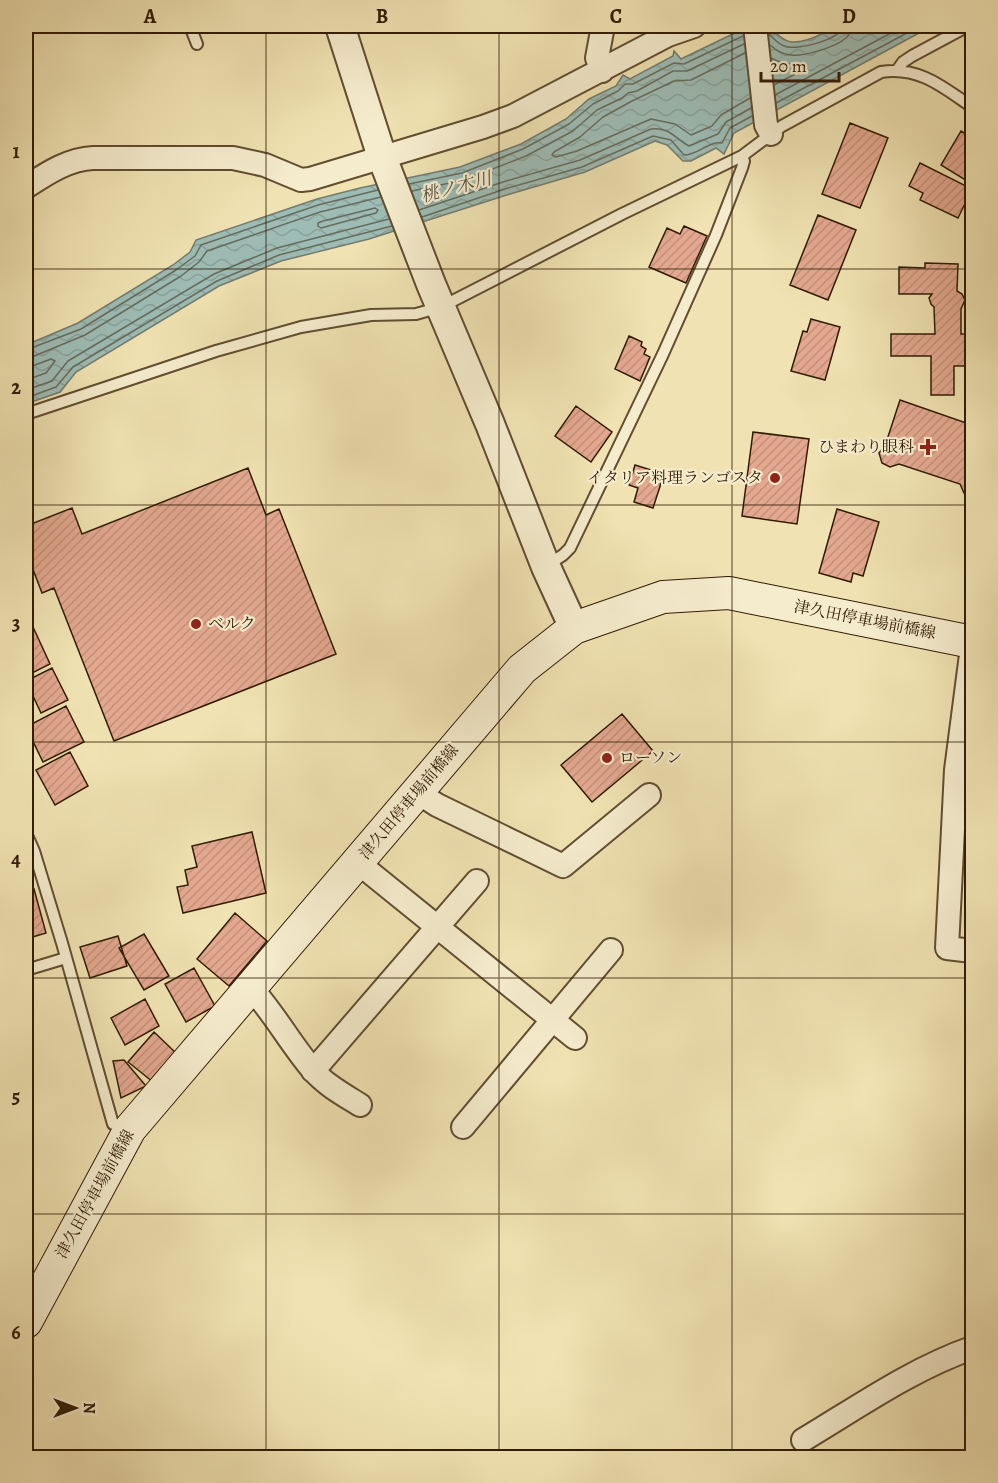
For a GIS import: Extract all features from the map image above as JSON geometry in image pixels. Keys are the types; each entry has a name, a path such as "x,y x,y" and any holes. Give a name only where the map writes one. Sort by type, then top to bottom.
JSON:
{"main road":[{"name":"津久田停車場前橋線","path":"26,1322 130,1129 522,669 574,628 663,597 729,592 972,642"}],"street":[{"path":"340,26 384,162 436,296 490,424 546,567 574,628"},
{"path":"602,71 597,58 603,26"},
{"path":"26,187 63,165 85,158 233,158 265,165 301,180 384,162 513,116 668,35 694,26"},
{"path":"755,26 768,129"},
{"path":"972,646 956,770 947,948 972,951"},
{"path":"417,792 437,805 563,866 649,795"},
{"path":"357,862 575,1038"},
{"path":"313,1071 477,881"},
{"path":"463,1127 611,950"},
{"path":"251,987 268,1006 313,1071 360,1105"},
{"path":"803,1440 900,1382 952,1355 972,1348"}],"lane":[{"path":"190,26 197,44"},
{"path":"898,69 912,56 968,26"},
{"path":"26,414 216,351 301,327 371,315 416,314 436,296 622,214 742,156 768,129 881,72 898,69 931,79 972,107"},
{"path":"546,567 570,548 643,397 716,235 742,168 744,161 742,156"},
{"path":"26,833 34,851 66,958 113,1124 130,1129"},
{"path":"26,970 66,958"}],"water":[{"name":"桃ノ木川","path":"877,24 932,26 734,133 724,154 716,148 691,161 683,161 667,145 655,141 585,172 369,239 281,261 219,286 76,372 60,392 26,404 26,345 78,323 173,265 190,252 196,240 317,199 460,167 521,144 566,119 589,99 616,86 623,75 630,79 673,56 674,51 681,59 739,31 756,26 768,28 787,41 799,42 838,27"}],"building":[{"path":"850,123 888,138 860,208 822,194"},
{"path":"961,131 972,138 972,172 967,181 941,165"},
{"path":"920,163 972,189 958,218 920,200 923,193 909,186"},
{"path":"818,215 856,230 828,300 790,285"},
{"path":"684,226 707,236 686,283 649,267 667,228 680,234"},
{"path":"925,263 958,264 957,291 965,300 961,309 961,334 966,334 966,366 954,366 954,395 931,395 931,356 891,356 891,334 935,334 934,307 929,298 932,294 899,294 899,267 925,268"},
{"path":"811,319 840,327 825,380 791,371 803,331 807,332"},
{"path":"629,336 642,342 641,346 646,349 644,354 650,357 640,381 615,369"},
{"name":"ひまわり眼科","path":"900,400 972,425 972,494 964,493 960,484 899,464 890,467 882,463 879,453 885,446"},
{"path":"576,406 612,432 591,462 555,436"},
{"name":"イタリア料理ランゴスタ","path":"753,432 809,439 797,524 742,516"},
{"path":"635,465 664,474 653,508 634,502 638,488 629,485"},
{"name":"ベルク","path":"248,468 266,515 279,509 336,654 114,741 54,588 42,593 26,551 26,526 72,508 82,534"},
{"path":"837,509 879,522 863,576 853,573 851,582 819,573"},
{"path":"33,627 50,664 26,676 26,631"},
{"path":"52,668 68,700 41,713 26,681"},
{"path":"66,706 84,742 43,762 26,727"},
{"name":"ローソン","path":"622,714 653,751 592,802 561,765"},
{"path":"70,752 88,786 55,805 36,770"},
{"path":"252,832 266,893 183,913 177,887 188,885 185,870 197,867 192,846"},
{"path":"34,889 46,933 26,939 26,892"},
{"path":"235,913 267,941 229,986 197,959"},
{"path":"144,934 169,976 144,990 119,948"},
{"path":"118,936 127,966 90,978 80,947"},
{"path":"194,968 215,1006 186,1022 165,984"},
{"path":"145,999 159,1026 125,1045 111,1018"},
{"path":"154,1032 176,1053 153,1082 128,1062"},
{"path":"124,1060 146,1086 121,1098 113,1061"}],"place":[{"name":"ひまわり眼科","path":"928,447"},
{"name":"イタリア料理ランゴスタ","path":"775,478"},
{"name":"ベルク","path":"196,624"},
{"name":"ローソン","path":"607,758"}]}
